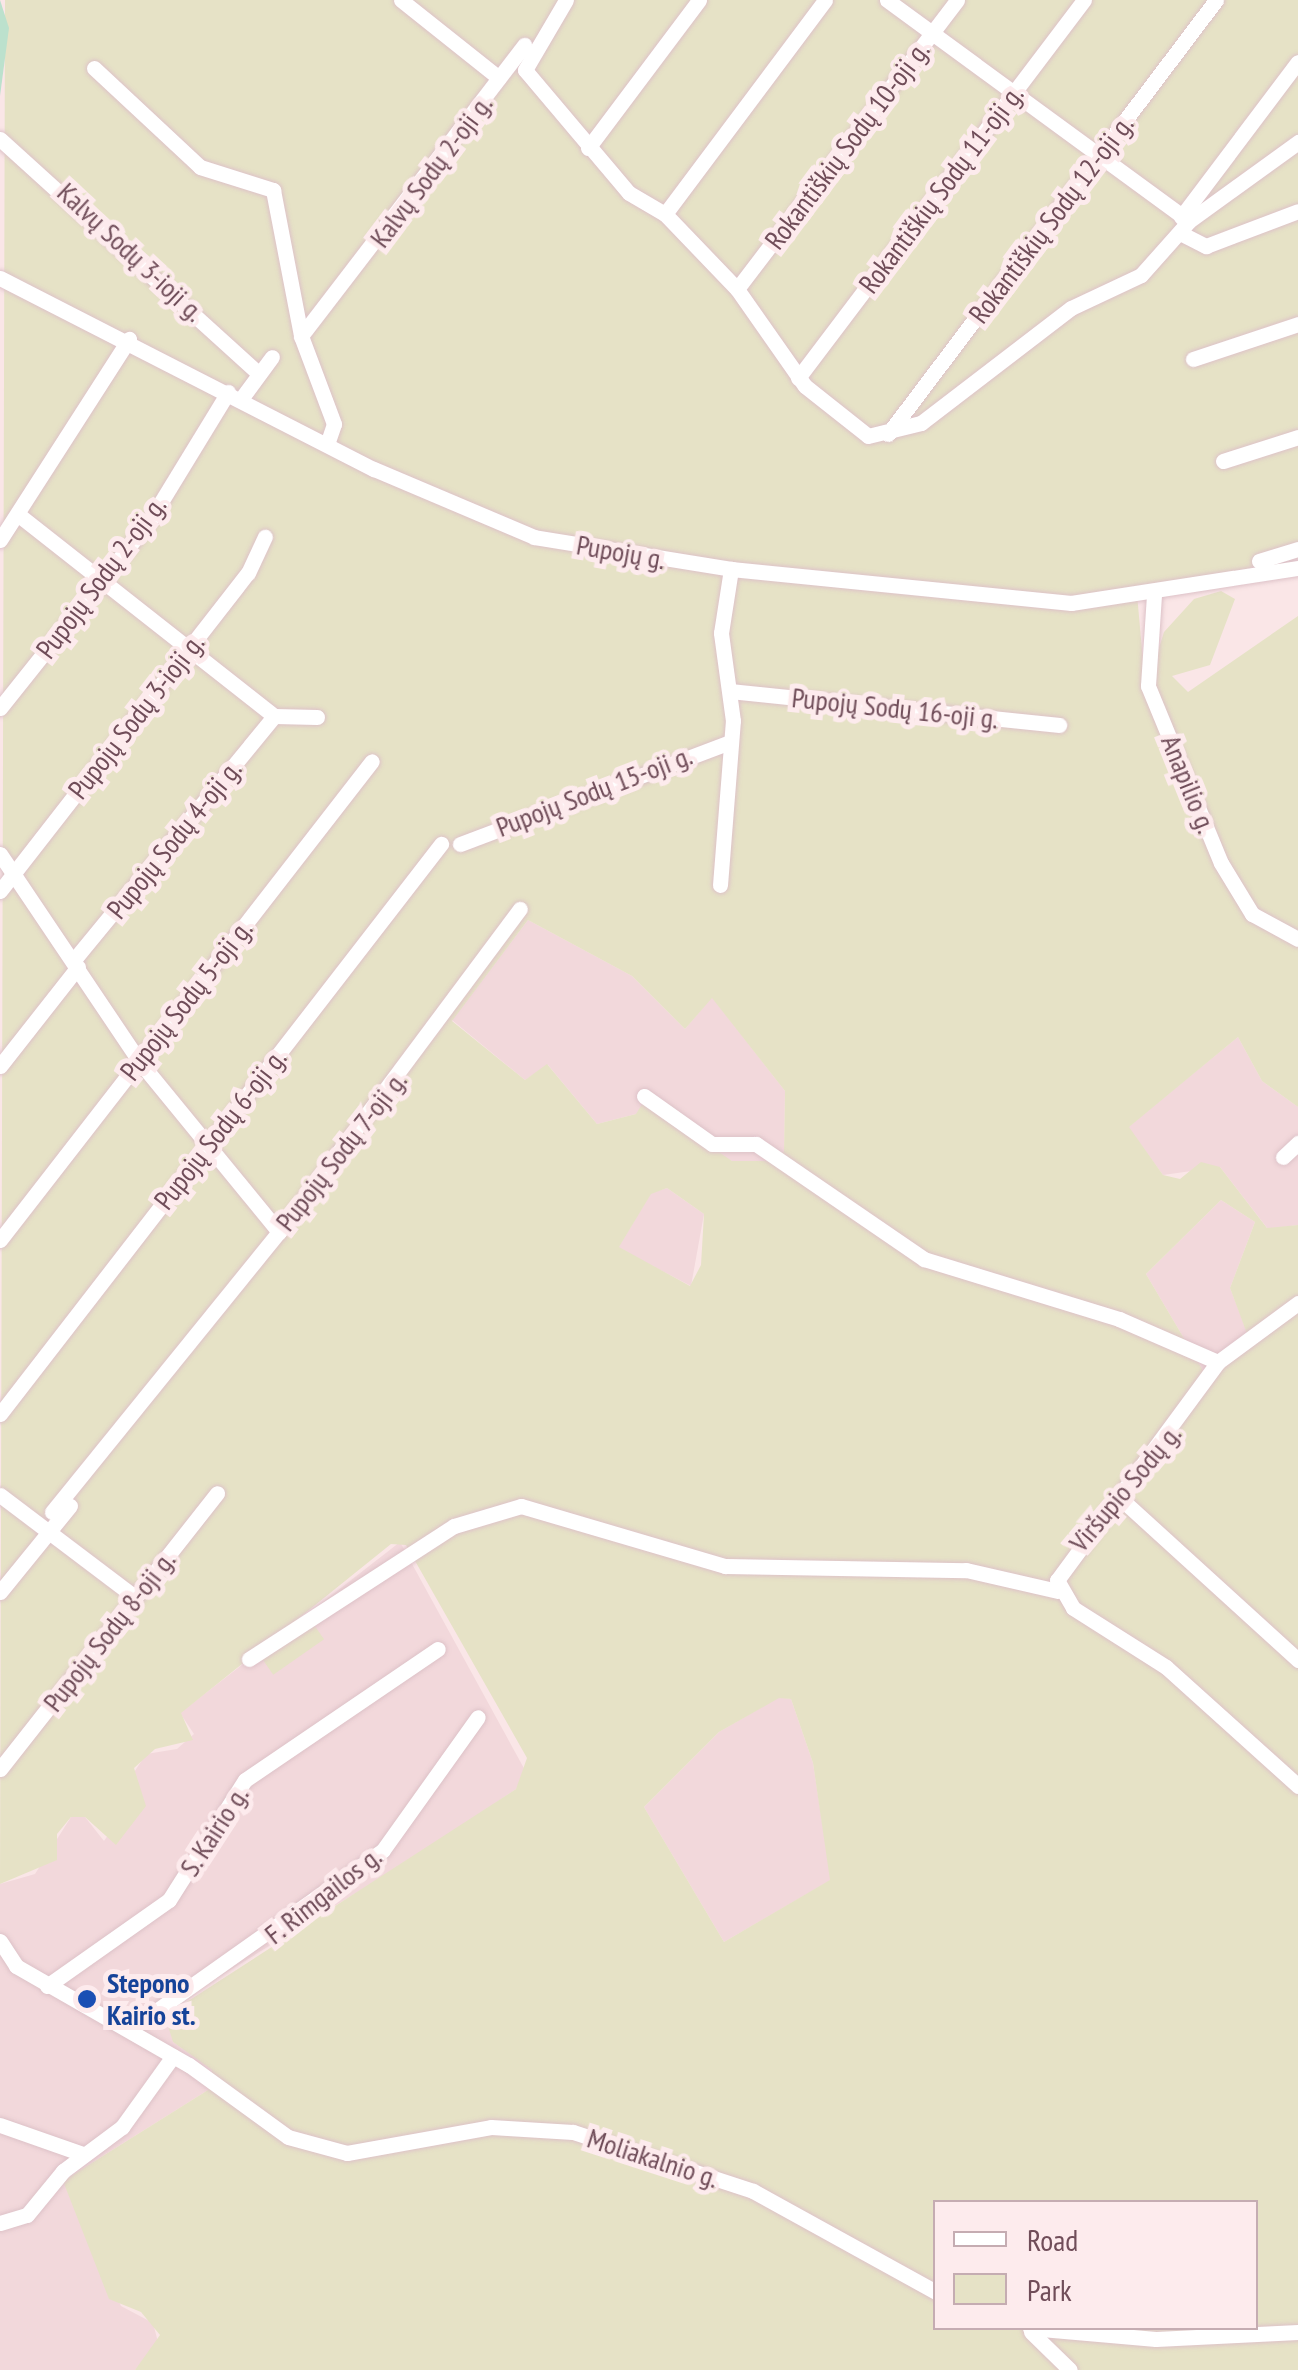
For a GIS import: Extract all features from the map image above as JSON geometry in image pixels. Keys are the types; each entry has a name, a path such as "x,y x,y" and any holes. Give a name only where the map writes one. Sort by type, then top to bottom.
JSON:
{"street":[{"path":"401,0 499,78"},
{"name":"Kalvų Sodų 2-oji g.","path":"301,336 499,78 551,0"},
{"path":"566,0 525,70 588,148 636,198 665,214 737,289 798,378 828,410 886,437 922,423 1071,308 1141,275 1184,224 1298,62"},
{"path":"588,148 699,0"},
{"path":"665,214 826,0"},
{"path":"887,0 1098,156 1206,246 1298,211"},
{"name":"Rokantiškių Sodų 10-oji g.","path":"737,289 957,0"},
{"name":"Rokantiškių Sodų 11-oji g.","path":"798,378 1084,0"},
{"name":"Rokantiškių Sodų 12-oji g.","path":"886,437 1216,0"},
{"path":"94,68 200,167 273,190 301,336 334,424 327,444"},
{"name":"Kalvų Sodų 3-ioji g.","path":"0,139 256,372"},
{"path":"1184,224 1298,142"},
{"name":"Pupojų g.","path":"0,278 129,340 327,444 534,537 731,569 1071,603 1154,595 1298,568"},
{"path":"1193,359 1298,324"},
{"path":"0,540 20,516 129,340"},
{"path":"234,395 272,357"},
{"name":"Pupojų Sodų 2-oji g.","path":"0,708 101,582 234,395"},
{"path":"1222,460 1298,436"},
{"path":"20,516 274,716 317,717"},
{"name":"Pupojų Sodų 3-ioji g.","path":"0,891 189,649 265,537"},
{"path":"1259,561 1298,549"},
{"path":"720,885 730,742 730,691 721,633 731,569"},
{"name":"Anapilio g.","path":"1154,595 1148,686 1221,863 1252,914 1298,939"},
{"name":"Pupojų Sodų 16-oji g.","path":"730,691 1059,725"},
{"name":"Pupojų Sodų 4-oji g.","path":"0,1066 76,964 274,716"},
{"name":"Pupojų Sodų 15-oji g.","path":"460,844 730,742"},
{"name":"Pupojų Sodų 5-oji g.","path":"0,1240 372,761"},
{"name":"Pupojų Sodų 6-oji g.","path":"0,1414 441,844"},
{"path":"0,854 139,1062 204,1148 279,1232"},
{"name":"Pupojų Sodų 7-oji g.","path":"52,1512 279,1232 520,908"},
{"path":"644,1096 712,1144 756,1144 924,1259 1119,1320 1218,1362"},
{"path":"1283,1157 1298,1143"},
{"name":"Viršupio Sodų g.","path":"1058,1591 1062,1564 1120,1498 1218,1362 1298,1303"},
{"name":"Pupojų Sodų 7-oji g.","path":"0,1592 152,1398 151,1388"},
{"name":"Pupojų Sodų 8-oji g.","path":"0,1768 217,1492"},
{"path":"0,1494 135,1597"},
{"path":"1120,1498 1298,1660"},
{"path":"250,1659 454,1526 521,1506 725,1566 966,1570 1058,1591 1166,1668 1298,1786"},
{"name":"S. Kairio g.","path":"46,1986 169,1900 245,1780 438,1649"},
{"name":"F. Rimgailos g.","path":"130,2030 383,1850 478,1718"},
{"path":"0,1941 16,1966 46,1986 173,2056 122,2126 83,2154 27,2215 0,2223"},
{"path":"0,1973 16,1966"},
{"name":"Moliakalnio g.","path":"173,2056 288,2137 347,2153 491,2126 573,2132 753,2191 933,2290"},
{"path":"0,2125 83,2154"},
{"path":"1030,2330 1057,2348 1070,2370"},
{"path":"1042,2330 1071,2334 1298,2332"},
{"path":"1057,2348 1071,2334"}],"shaded area":[{"path":"0,0 9,28 0,96"},
{"path":"528,920 632,976 685,1029 712,997 785,1091 784,1151 776,1161 732,1161 636,1114 597,1124 548,1065 525,1080 452,1020"},
{"path":"1238,1037 1262,1081 1298,1107 1298,1225 1268,1229 1220,1167 1163,1175 1128,1127"},
{"path":"667,1188 704,1214 691,1286 618,1248 651,1193"},
{"path":"1221,1200 1255,1222 1230,1288 1253,1347 1208,1379 1146,1274"},
{"path":"400,1542 526,1772 516,1789 433,1846 176,2003 173,2042 212,2069 208,2090 63,2181 121,2306 153,2323 159,2346 135,2370 0,2370 0,1884 35,1874 71,1817 85,1817 104,1841 136,1794 131,1777 146,1754 177,1749 194,1734 180,1713"},
{"path":"779,1697 791,1699 813,1763 831,1880 724,1942 644,1807 719,1732"}],"green space":[{"path":"5,0 1298,0 1298,557 1137,594 1143,661 1153,667 1164,632 1194,599 1221,591 1235,599 1210,665 1172,676 1188,692 1298,616 1298,1107 1262,1081 1238,1037 1129,1127 1163,1175 1180,1179 1201,1162 1220,1167 1267,1228 1298,1225 1298,2370 135,2370 160,2335 141,2312 109,2299 63,2181 208,2090 212,2070 173,2042 165,2016 516,1789 527,1758 406,1545 391,1544 181,1713 193,1740 155,1749 134,1768 146,1806 116,1845 85,1817 71,1817 57,1834 57,1860 0,1884","holes":["528,920 632,976 685,1029 712,998 785,1091 784,1151 776,1161 732,1161 644,1101 636,1114 597,1124 547,1064 525,1080 452,1021","667,1188 704,1214 701,1265 690,1286 619,1247 651,1194","1221,1200 1255,1222 1230,1288 1252,1347 1208,1379 1146,1274","779,1698 791,1699 813,1763 830,1880 724,1942 644,1807 719,1732"]},
{"path":"312,1622 324,1639 273,1675 261,1658"}],"place":[{"name":"Stepono Kairio st.","path":"87,1999"}]}
